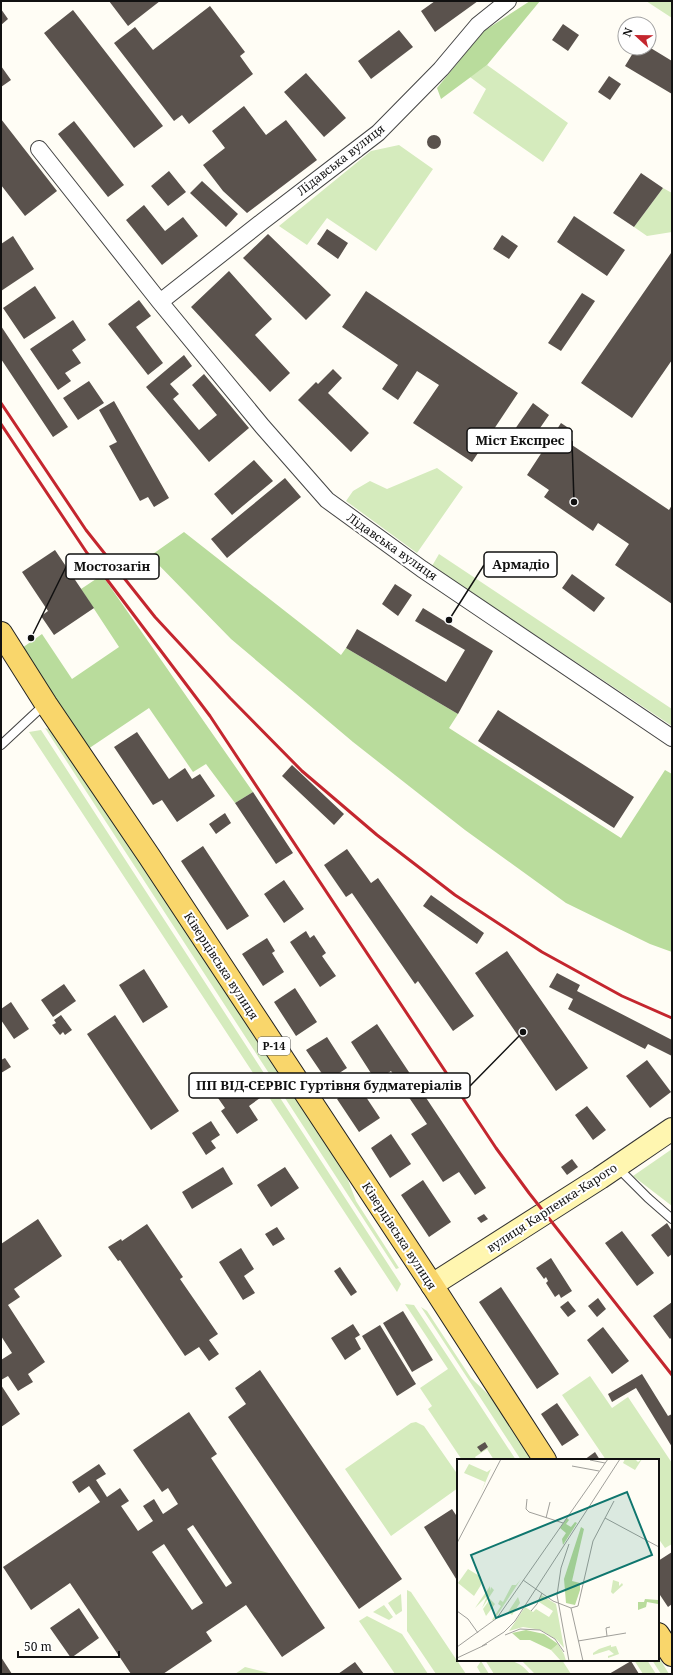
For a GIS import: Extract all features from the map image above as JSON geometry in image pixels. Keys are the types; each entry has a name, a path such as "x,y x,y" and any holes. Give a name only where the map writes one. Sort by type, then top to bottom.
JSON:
{"main road":[{"name":"Ківерцівська вулиця","path":"1,633 46,704 153,862 432,1285 544,1459"},
{"name":"вулиця Карпенка-Карого","path":"432,1285 672,1129"},
{"path":"659,1636 672,1655"}],"street":[{"name":"Лідавська вулиця","path":"160,302 263,220 378,133 441,69 478,25 508,1"},
{"name":"Лідавська вулиця","path":"39,149 160,302 262,426 327,500 428,573 672,738"}],"lane":[{"path":"1,745 46,704"},
{"path":"616,1166 648,1198 672,1219"}],"green space":[{"path":"530,1 540,1 487,65 441,99 437,88 484,31"},
{"path":"646,1 672,1 672,18"},
{"path":"487,65 568,123 543,162 473,113 486,89 470,77"},
{"path":"399,145 433,169 376,251 327,218 307,245 279,226 371,151"},
{"path":"663,188 672,193 672,232 647,236 634,227"},
{"path":"437,468 463,487 417,553 346,501 353,491 370,481 387,489"},
{"path":"184,532 341,655 346,648 458,714 449,728 621,838 665,770 672,774 672,952 650,944 566,903 465,830 353,742 231,639 150,556"},
{"path":"439,554 672,709 672,726 432,566"},
{"path":"102,575 253,792 235,803 206,764 193,772 149,708 88,749 22,648 42,634 72,679 119,647 81,589"},
{"path":"45,728 55,731 346,1175 356,1201 399,1268 396,1269"},
{"path":"41,730 401,1284 397,1292 29,732"},
{"path":"672,1149 672,1206 633,1176"},
{"path":"405,1304 414,1305 515,1459 493,1459 487,1449 475,1457 476,1459 461,1459 428,1409 432,1406 420,1388 448,1369"},
{"path":"421,1307 427,1311 471,1378 491,1397 531,1459 520,1459"},
{"path":"590,1376 612,1408 628,1397 672,1463 672,1544 665,1548 659,1539 659,1459 605,1459 562,1395"},
{"path":"416,1422 424,1426 457,1474 457,1489 391,1536 345,1469 411,1423"},
{"path":"407,1590 411,1592 466,1674 436,1674 407,1631"},
{"path":"401,1594 402,1611 396,1615 388,1603"},
{"path":"384,1605 393,1617 389,1620 373,1612"},
{"path":"367,1616 402,1634 428,1674 395,1674 359,1621"},
{"path":"659,1658 669,1674 661,1674 653,1661 659,1661"},
{"path":"481,1661 489,1674 481,1674 477,1667"},
{"path":"486,1661 515,1662 530,1674 494,1674"},
{"path":"522,1661 563,1661 571,1674 535,1674"},
{"path":"635,1661 648,1661 656,1674 643,1674"},
{"path":"245,1667 269,1673 235,1674"}],"building":[{"path":"109,1 160,1 128,26"},
{"path":"435,1 478,1 435,32 421,11"},
{"path":"210,6 245,52 240,56 253,74 189,124 182,115 174,121 114,43 135,27 153,50"},
{"path":"1,9 8,19 1,25"},
{"path":"73,10 163,126 134,148 44,33"},
{"path":"563,24 579,35 568,51 552,40"},
{"path":"399,30 413,47 371,79 358,61"},
{"path":"657,52 672,61 672,94 625,66 631,56 657,56"},
{"path":"1,66 11,80 1,87"},
{"path":"306,73 346,118 324,137 284,92"},
{"path":"609,76 621,84 610,100 598,92"},
{"path":"244,106 266,135 286,120 317,160 247,213 223,191 203,165 225,148 212,131"},
{"path":"1,119 57,191 25,216 1,185"},
{"path":"74,121 124,185 108,197 58,134"},
{"path":"431,135 437,135 441,139 441,145 437,149 431,149 427,145 427,139"},
{"path":"169,171 186,192 168,206 151,186"},
{"path":"641,173 663,188 634,227 613,213"},
{"path":"202,181 238,214 226,227 190,193"},
{"path":"144,205 165,231 183,217 198,236 162,265 126,220"},
{"path":"574,216 625,250 607,276 557,242"},
{"path":"327,229 348,243 338,259 317,244"},
{"path":"268,234 331,295 306,320 243,258"},
{"path":"502,235 518,246 509,259 493,249"},
{"path":"13,236 34,269 1,291 1,244"},
{"path":"671,253 672,360 632,418 581,383"},
{"path":"229,271 272,319 255,335 290,373 270,392 191,307"},
{"path":"35,286 56,318 24,339 3,308"},
{"path":"366,291 518,393 472,462 413,423 439,385 417,371 398,400 382,389 398,365 342,327"},
{"path":"582,293 595,301 561,351 548,343"},
{"path":"139,300 151,316 136,327 163,363 148,375 108,324"},
{"path":"73,320 86,340 72,350 81,363 65,373 71,381 58,390 30,349"},
{"path":"1,326 68,427 53,437 1,359"},
{"path":"184,355 192,366 170,384 179,394 173,399 199,430 217,415 192,385 204,374 249,428 209,462 146,387"},
{"path":"333,369 342,378 328,393 369,433 351,452 298,400 316,382 318,384"},
{"path":"89,381 104,403 78,420 63,398"},
{"path":"114,401 169,498 154,507 148,497 140,501 109,446 117,442 99,410"},
{"path":"533,403 549,415 531,441 515,429"},
{"path":"561,423 573,431 566,441 669,510 672,505 672,604 615,565 629,544 598,523 593,531 544,497 549,490 527,475"},
{"path":"254,460 273,481 232,515 214,494"},
{"path":"285,478 301,497 227,558 211,539"},
{"path":"55,550 94,608 54,635 41,616 48,611 22,572"},
{"path":"572,574 605,598 594,612 562,588"},
{"path":"395,584 412,595 398,616 382,604"},
{"path":"423,608 493,651 458,714 346,648 357,629 446,682 465,650 415,621"},
{"path":"498,710 634,797 614,828 478,741"},
{"path":"137,732 169,779 185,768 192,779 200,774 215,796 177,822 162,800 153,805 114,747"},
{"path":"292,765 344,814 334,825 282,776"},
{"path":"253,792 293,853 276,864 235,803"},
{"path":"225,813 231,823 216,834 209,824"},
{"path":"203,846 249,916 227,930 181,861"},
{"path":"347,849 371,883 378,878 474,1016 453,1031 418,981 415,984 352,893 346,897 324,865"},
{"path":"284,880 304,909 284,923 264,894"},
{"path":"431,895 484,933 477,944 423,906"},
{"path":"306,931 310,938 314,935 326,953 322,956 336,976 320,987 290,942"},
{"path":"267,938 275,951 272,953 284,972 263,986 242,954"},
{"path":"507,951 588,1068 556,1091 475,973"},
{"path":"144,969 168,1007 143,1023 119,985"},
{"path":"557,973 580,985 577,991 672,1040 672,1056 648,1044 645,1049 568,1009 573,999 549,987"},
{"path":"64,984 76,1001 53,1017 41,1000"},
{"path":"295,988 317,1022 296,1036 274,1002"},
{"path":"11,1002 29,1029 14,1039 1,1020 1,1009"},
{"path":"61,1015 72,1030 65,1035 63,1032 60,1035 52,1025 56,1023 54,1020"},
{"path":"115,1015 179,1111 151,1130 87,1034"},
{"path":"377,1024 486,1188 475,1195 459,1172 443,1182 411,1134 427,1124 391,1071 376,1081 351,1042"},
{"path":"327,1037 347,1068 327,1081 306,1050"},
{"path":"5,1058 11,1067 1,1073 1,1060"},
{"path":"647,1060 671,1092 650,1108 626,1076"},
{"path":"358,1085 380,1118 359,1132 337,1099"},
{"path":"233,1088 240,1098 254,1089 260,1098 249,1106 258,1120 237,1134 221,1111 225,1108 218,1098"},
{"path":"587,1106 606,1130 593,1140 575,1115"},
{"path":"211,1121 220,1135 211,1141 216,1148 206,1155 192,1133"},
{"path":"391,1134 411,1164 390,1178 371,1148"},
{"path":"572,1159 578,1167 567,1175 561,1167"},
{"path":"223,1167 233,1184 192,1209 182,1192"},
{"path":"285,1167 299,1188 271,1207 257,1185"},
{"path":"423,1180 451,1222 429,1237 401,1195"},
{"path":"484,1214 488,1219 481,1223 477,1218"},
{"path":"38,1219 62,1256 14,1289 20,1297 8,1305 45,1362 28,1374 33,1382 18,1391 8,1376 1,1380 1,1360 12,1353 1,1336 1,1244"},
{"path":"667,1223 672,1231 672,1254 668,1257 651,1235"},
{"path":"147,1224 183,1277 180,1279 218,1334 209,1340 219,1354 209,1361 199,1347 185,1356 120,1260 118,1261 108,1247 121,1239 122,1241"},
{"path":"277,1227 285,1239 273,1246 265,1234"},
{"path":"622,1231 654,1273 637,1286 605,1243"},
{"path":"241,1248 254,1269 244,1276 255,1293 243,1300 219,1262"},
{"path":"551,1258 572,1291 561,1298 559,1294 555,1297 546,1283 548,1281 546,1277 544,1279 536,1268"},
{"path":"340,1267 357,1292 351,1296 334,1271"},
{"path":"501,1287 559,1374 537,1389 479,1302"},
{"path":"598,1298 606,1309 597,1317 588,1306"},
{"path":"568,1301 576,1311 568,1317 560,1307"},
{"path":"672,1302 672,1337 670,1339 653,1316"},
{"path":"403,1311 433,1360 412,1372 383,1323"},
{"path":"353,1324 360,1335 355,1338 361,1349 345,1360 331,1338"},
{"path":"380,1325 416,1384 397,1396 362,1336"},
{"path":"603,1327 629,1361 612,1374 587,1340"},
{"path":"260,1370 402,1579 359,1609 228,1417 246,1404 235,1388"},
{"path":"642,1374 668,1416 672,1414 672,1447 636,1388 612,1402 608,1394"},
{"path":"1,1385 20,1414 1,1427"},
{"path":"557,1403 579,1435 562,1446 541,1414"},
{"path":"189,1412 217,1454 211,1458 325,1628 282,1657 246,1605 206,1632 212,1641 163,1674 131,1674 70,1583 31,1610 3,1567 100,1502 89,1486 79,1493 72,1482 99,1464 106,1474 96,1480 107,1497 120,1488 129,1501 121,1506 138,1531 153,1521 143,1506 154,1499 163,1514 178,1504 168,1488 162,1492 133,1450","holes":["193,1525 232,1583 226,1587 187,1529","164,1544 203,1603 192,1610 152,1552"]},
{"path":"485,1442 488,1447 481,1452 477,1447"},
{"path":"595,1452 599,1459 585,1459"},
{"path":"452,1509 457,1516 457,1580 424,1527"},
{"path":"672,1552 672,1604 668,1607 659,1594 659,1560"},
{"path":"79,1608 99,1638 71,1658 50,1628"},
{"path":"1,1657 12,1674 1,1674"},
{"path":"631,1661 639,1674 609,1674"},
{"path":"355,1662 364,1674 338,1674"}],"railway":[{"path":"1,403 86,530 155,617 230,698 302,771 377,835 455,895 542,952 622,996 672,1018"},
{"path":"1,424 87,553 210,716 496,1148 529,1193 672,1375"}],"place":[{"name":"Міст Експрес","path":"574,502"},
{"name":"Армадіо","path":"449,620"},
{"name":"Мостозагін","path":"31,638"},
{"name":"ПП ВІД-СЕРВІС Гуртівня будматеріалів","path":"523,1032"}]}
